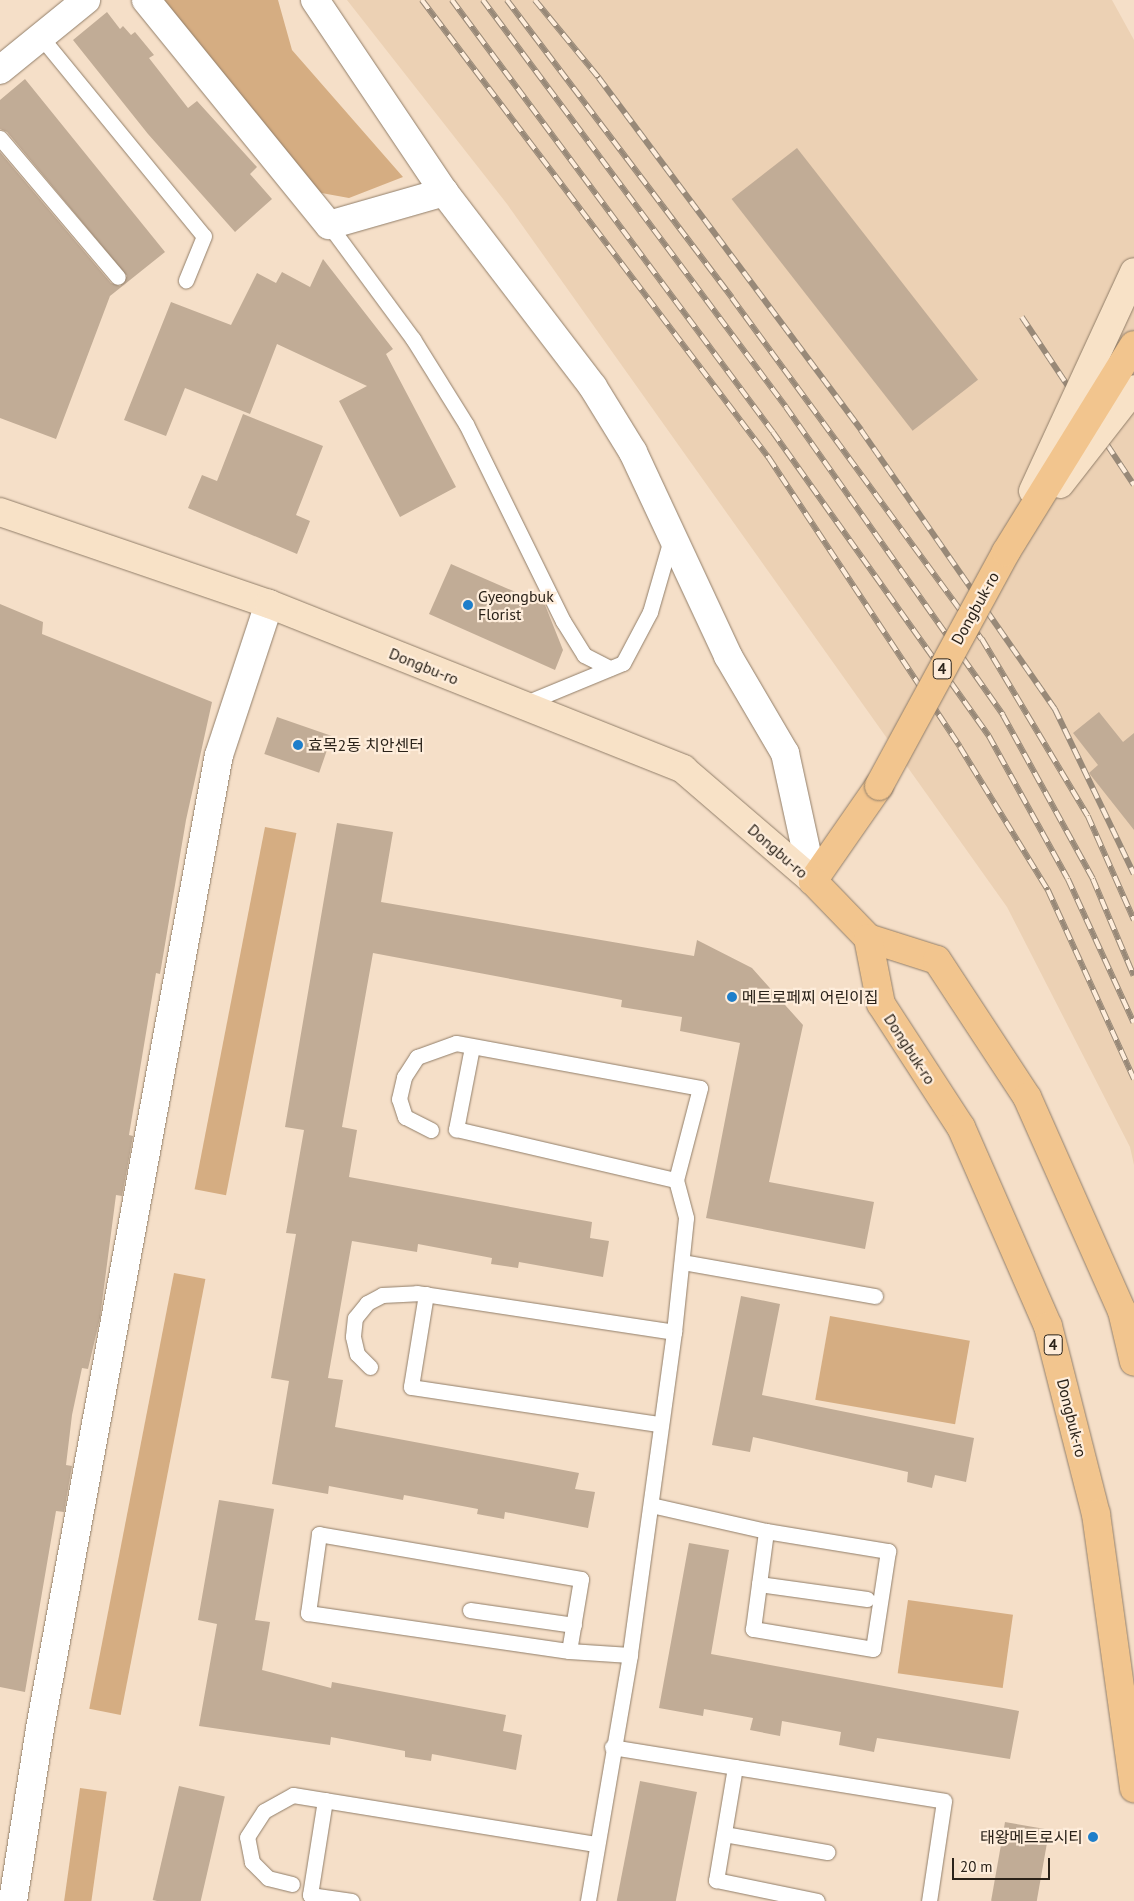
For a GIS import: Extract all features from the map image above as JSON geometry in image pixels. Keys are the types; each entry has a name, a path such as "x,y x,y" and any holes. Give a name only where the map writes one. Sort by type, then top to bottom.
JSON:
{"main road":[{"path":"1006,552 1134,272"},
{"name":"Dongbuk-ro","path":"813,881 878,786 1006,552 1134,345"},
{"path":"1006,552 1134,389"},
{"name":"Dongbu-ro","path":"0,512 269,604 520,706 683,769 813,881"},
{"path":"813,881 868,938 937,960 1027,1097 1122,1311 1134,1362"},
{"name":"Dongbuk-ro","path":"868,938 881,1004 961,1127 1048,1326 1096,1514 1134,1788"}],"street":[{"path":"0,70 86,0"},
{"path":"146,0 329,225 444,192"},
{"path":"315,0 444,192 593,387 633,452 728,656 785,753 813,881"},
{"path":"13,1901 42,1718 138,1212 219,755 269,604"}],"lane":[{"path":"41,37 204,236 186,280"},
{"path":"0,138 118,277"},
{"path":"329,225 413,339 466,424 563,621 584,655 610,668"},
{"path":"520,706 623,663 650,612 672,535"},
{"path":"431,1130 405,1117 399,1099 404,1077 416,1057 456,1043 700,1088 676,1180 686,1218 674,1332 659,1424 651,1505 630,1655 612,1747 588,1901"},
{"path":"472,1047 456,1129 676,1180"},
{"path":"682,1262 875,1296"},
{"path":"370,1367 357,1354 353,1336 355,1318 367,1303 382,1295 426,1294 674,1332"},
{"path":"426,1294 411,1387 659,1424"},
{"path":"651,1505 766,1531 888,1551 873,1650 753,1629 766,1531"},
{"path":"569,1651 582,1579 319,1534 308,1612 569,1651 630,1655"},
{"path":"760,1584 867,1599"},
{"path":"470,1610 574,1625"},
{"path":"612,1747 944,1801 929,1901"},
{"path":"735,1767 716,1880 816,1901"},
{"path":"292,1884 268,1878 252,1862 247,1837 264,1811 293,1795 597,1844"},
{"path":"324,1800 310,1895 352,1901"},
{"path":"724,1834 827,1852"}],"shaded area":[{"path":"161,0 278,0 292,50 403,177 349,198 316,192"},
{"path":"347,0 1112,0 1134,40 1134,1165 1130,1147 1007,907 507,204"},
{"path":"265,827 296,833 226,1195 195,1189"},
{"path":"174,1273 205,1279 121,1715 89,1709"},
{"path":"830,1316 970,1341 955,1424 815,1400"},
{"path":"908,1600 1013,1615 1003,1688 898,1673"},
{"path":"80,1788 107,1792 91,1901 64,1901"}],"building":[{"path":"107,12 120,29 123,26 131,35 135,32 154,55 149,58 188,108 197,101 257,167 250,174 272,199 235,232 148,134 73,40"},
{"path":"25,79 165,252 110,296 56,439 0,418 0,152 111,283 120,286 127,276 7,132 0,129 0,100"},
{"path":"797,148 978,380 913,431 732,199"},
{"path":"323,259 393,349 386,354 456,487 400,517 339,401 367,386 277,344 250,414 185,388 166,436 124,420 171,302 231,325 257,273 276,283 282,272 310,287"},
{"path":"243,414 323,446 296,515 310,521 297,554 188,508 202,475 217,481"},
{"path":"451,564 545,605 563,650 555,670 429,614"},
{"path":"0,604 43,622 42,634 212,702 186,820 160,974 156,973 129,1135 133,1136 130,1153 122,1196 116,1195 100,1318 88,1369 82,1368 72,1415 66,1465 72,1466 64,1512 56,1511 25,1692 0,1687"},
{"path":"1099,712 1123,742 1134,733 1134,830 1089,773 1098,765 1073,733"},
{"name":"효목2동 치안센터","path":"277,717 332,736 319,773 264,754"},
{"path":"337,823 393,832 381,902 694,956 697,940 752,968 803,1025 769,1182 874,1202 865,1249 706,1218 740,1043 680,1031 682,1017 621,1007 622,1000 373,953 342,1127 357,1130 349,1177 592,1222 590,1238 609,1241 603,1277 519,1262 518,1268 491,1264 492,1258 418,1244 417,1252 352,1241 328,1378 343,1380 335,1427 579,1473 575,1489 595,1492 588,1528 505,1512 504,1519 477,1514 478,1509 404,1495 403,1500 329,1486 328,1494 272,1484 289,1381 271,1378 296,1234 286,1233 304,1130 285,1127"},
{"path":"741,1296 780,1304 762,1395 974,1438 966,1482 935,1475 932,1488 907,1482 908,1472 753,1437 750,1452 712,1445"},
{"path":"219,1500 274,1509 255,1620 270,1622 262,1670 331,1688 332,1682 506,1715 503,1731 522,1735 516,1770 432,1754 431,1761 405,1757 405,1751 331,1737 330,1745 199,1726 217,1624 198,1620"},
{"path":"689,1543 729,1550 711,1654 1019,1711 1010,1759 877,1738 874,1752 839,1745 841,1732 782,1721 780,1736 750,1730 753,1718 704,1709 703,1716 659,1708"},
{"path":"640,1781 697,1792 676,1901 617,1901"},
{"path":"179,1786 225,1797 201,1901 153,1900"},
{"path":"1005,1822 1049,1830 1037,1901 991,1901"}],"railway":[{"path":"422,0 769,458 960,747 1048,890 1134,1079"},
{"path":"452,0 773,432 989,736 1068,879 1134,1023"},
{"path":"483,0 786,407 1003,715 1093,879 1134,976"},
{"path":"507,0 732,298 982,639 1088,816 1134,920"},
{"path":"535,0 599,78 861,430 1055,709 1134,874"},
{"path":"1022,317 1134,485"}],"place":[{"name":"Gyeongbuk Florist","path":"468,605"},
{"name":"효목2동 치안센터","path":"298,745"},
{"name":"메트로페찌 어린이집","path":"732,997"},
{"name":"태왕메트로시티","path":"1093,1837"}]}
